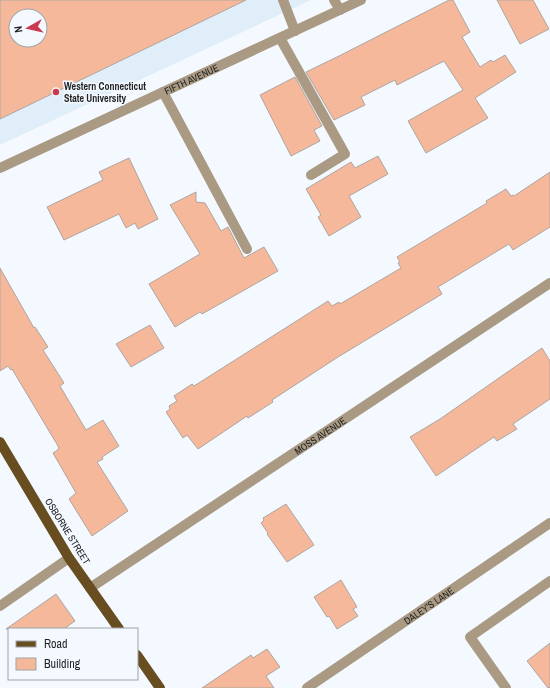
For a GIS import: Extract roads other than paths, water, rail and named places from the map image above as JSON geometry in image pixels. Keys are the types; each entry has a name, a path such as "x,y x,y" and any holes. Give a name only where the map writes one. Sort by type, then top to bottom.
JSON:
{"main road":[{"name":"OSBORNE STREET","path":"0,442 69,558 118,628"},
{"path":"138,656 160,688"}],"street":[{"path":"282,0 295,31"},
{"path":"334,0 340,10"},
{"name":"FIFTH AVENUE","path":"0,168 361,0"},
{"path":"280,38 345,154 311,175"},
{"path":"163,92 247,249"},
{"name":"MOSS AVENUE","path":"90,588 550,283"},
{"name":"DALEY'S LANE","path":"307,688 550,523"},
{"path":"0,606 69,558"},
{"path":"506,688 470,637 550,581"}],"place":[{"name":"Western Connecticut State University","path":"56,92"}]}
